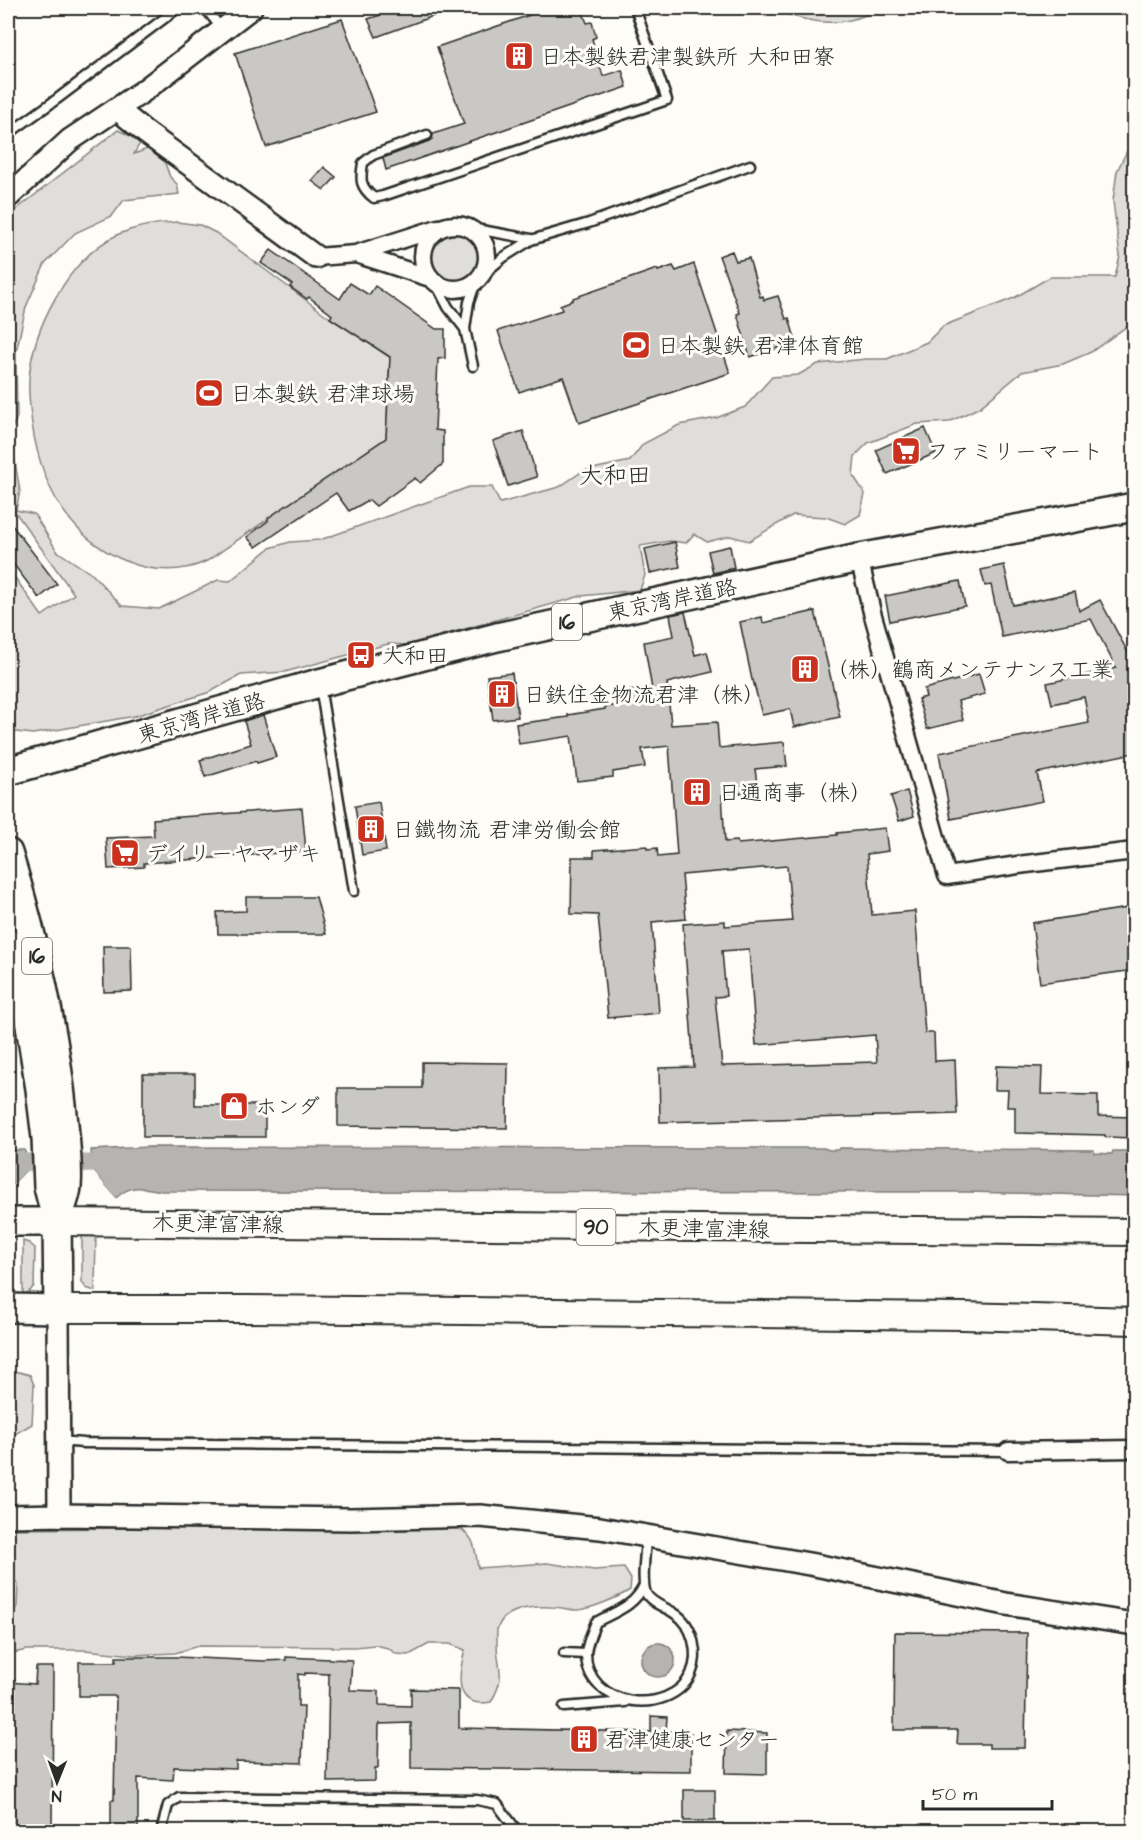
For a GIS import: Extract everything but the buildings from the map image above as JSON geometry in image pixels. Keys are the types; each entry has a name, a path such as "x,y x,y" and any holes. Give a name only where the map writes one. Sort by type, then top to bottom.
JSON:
{"highway":[{"name":"東京湾岸道路","path":"8,771 319,683 497,637 859,558 1134,507"},
{"name":"16","path":"8,853 31,930 44,987 59,1078 55,1139 48,1187 57,1211 58,1309"},
{"name":"16","path":"8,944 17,995 55,1139"},
{"path":"8,1222 57,1211"},
{"path":"8,1308 58,1309"}],"main road":[{"name":"木更津富津線","path":"57,1211 1134,1232"},
{"path":"58,1309 206,1308 963,1316 1134,1321"}],"street":[{"path":"8,197 70,140 117,109 251,8"},
{"path":"117,109 316,257 356,254 445,226 458,225 470,228 480,237 487,250 486,264 478,279 463,289 448,289 432,280 356,254"},
{"path":"432,280 423,264 424,248 431,235 445,226"},
{"path":"859,558 872,612 947,876 1134,851"},
{"path":"58,1309 59,1515"},
{"path":"1008,1451 1134,1449"},
{"path":"8,1516 351,1519 480,1516 600,1528 815,1565 1006,1604 1134,1624"}],"lane":[{"path":"8,134 178,8"},
{"path":"205,8 222,30"},
{"path":"427,135 373,155 363,163 361,178 364,190 374,198 383,196 667,100 634,8"},
{"path":"473,366 465,328 469,302 478,279 504,257 531,240 590,223 750,165"},
{"path":"470,228 531,240"},
{"path":"432,280 448,307 465,328"},
{"path":"319,683 354,891"},
{"path":"58,1441 1008,1451"},
{"path":"564,1707 664,1698 679,1690 691,1674 694,1657 693,1639 687,1624 676,1614 654,1603 647,1595 644,1585 646,1536"},
{"path":"631,1701 616,1698 602,1689 592,1677 586,1654 596,1622 634,1601 644,1585"},
{"path":"564,1653 586,1654"},
{"path":"161,1832 168,1805 180,1797 191,1797 477,1800 497,1804 518,1832"}],"shaded area":[{"path":"772,8 885,8 850,20 820,22"},
{"path":"118,130 141,141 134,154 147,149 161,152 170,177 177,184 179,194 124,200 112,216 75,233 45,264 26,307 16,352 17,417 10,433 20,491 16,510 34,514 57,551 93,575 122,606 159,609 218,580 230,581 270,548 290,542 320,540 469,487 492,487 500,503 559,487 583,471 630,461 643,444 679,425 716,418 745,407 772,377 798,375 818,364 887,359 927,342 943,326 1014,298 1050,277 1115,277 1120,256 1113,201 1117,171 1130,145 1134,143 1134,321 1091,352 1063,364 1022,372 980,407 949,422 917,424 868,443 855,456 853,475 865,494 860,515 845,524 826,517 793,515 749,541 730,536 707,542 694,534 686,543 670,541 640,546 645,575 640,590 581,596 408,645 388,644 285,672 241,675 210,692 135,716 33,734 9,731 8,568 42,616 74,594 8,502 8,216"},
{"name":"日本製鉄 君津球場","path":"177,222 200,225 216,233 330,318 390,357 386,438 207,561 188,568 168,570 147,568 107,552 89,539 61,507 42,468 36,446 29,384 35,347 46,316 75,269 99,246 119,234 148,225"},
{"path":"449,233 459,233 474,243 478,257 477,266 468,277 459,281 449,281 434,271 430,262 430,252 440,237"},
{"path":"149,1147 824,1148 829,1150 840,1148 1094,1150 1094,1153 1112,1154 1113,1151 1126,1151 1127,1155 1134,1155 1134,1196 967,1192 162,1191 132,1188 116,1198 91,1169 91,1150"},
{"path":"8,1148 25,1150 27,1170 8,1190"},
{"path":"96,1232 95,1291 86,1288 82,1282 82,1236 83,1233"},
{"path":"23,1241 35,1248 34,1286 23,1295"},
{"path":"8,1372 30,1375 34,1385 32,1424 15,1434 8,1433"},
{"path":"450,1524 464,1531 472,1540 478,1568 547,1563 594,1570 624,1568 631,1579 630,1590 584,1609 537,1607 513,1612 507,1616 497,1630 500,1677 491,1702 479,1703 464,1695 460,1679 465,1650 450,1644 429,1644 409,1655 396,1654 388,1648 375,1645 355,1647 198,1646 175,1653 134,1655 85,1650 27,1650 8,1654 8,1610 17,1608 18,1584 8,1582 8,1529 265,1527 431,1529"},
{"path":"658,1643 670,1648 675,1660 670,1672 658,1677 646,1672 641,1660 646,1648"}],"pier":[{"path":"26,1147 30,1171 8,1193 8,1190 27,1170"},
{"path":"90,1147 91,1169 118,1200 114,1200 88,1170"}],"waterway":[{"path":"8,1162 114,1164"}],"place":[{"name":"日本製鉄君津製鉄所 大和田寮","path":"519,56"},
{"name":"日本製鉄 君津体育館","path":"636,345"},
{"name":"日本製鉄 君津球場","path":"209,393"},
{"name":"ファミリーマート","path":"906,451"},
{"name":"大和田","path":"361,655"},
{"name":"（株）鶴商メンテナンス工業","path":"805,669"},
{"name":"日鉄住金物流君津（株）","path":"502,694"},
{"name":"日通商事（株）","path":"697,792"},
{"name":"日鐵物流 君津労働会館","path":"371,829"},
{"name":"デイリーヤマザキ","path":"125,853"},
{"name":"ホンダ","path":"234,1106"},
{"name":"君津健康センター","path":"584,1739"}],"district":[{"name":"大和田","path":"615,475"}]}
